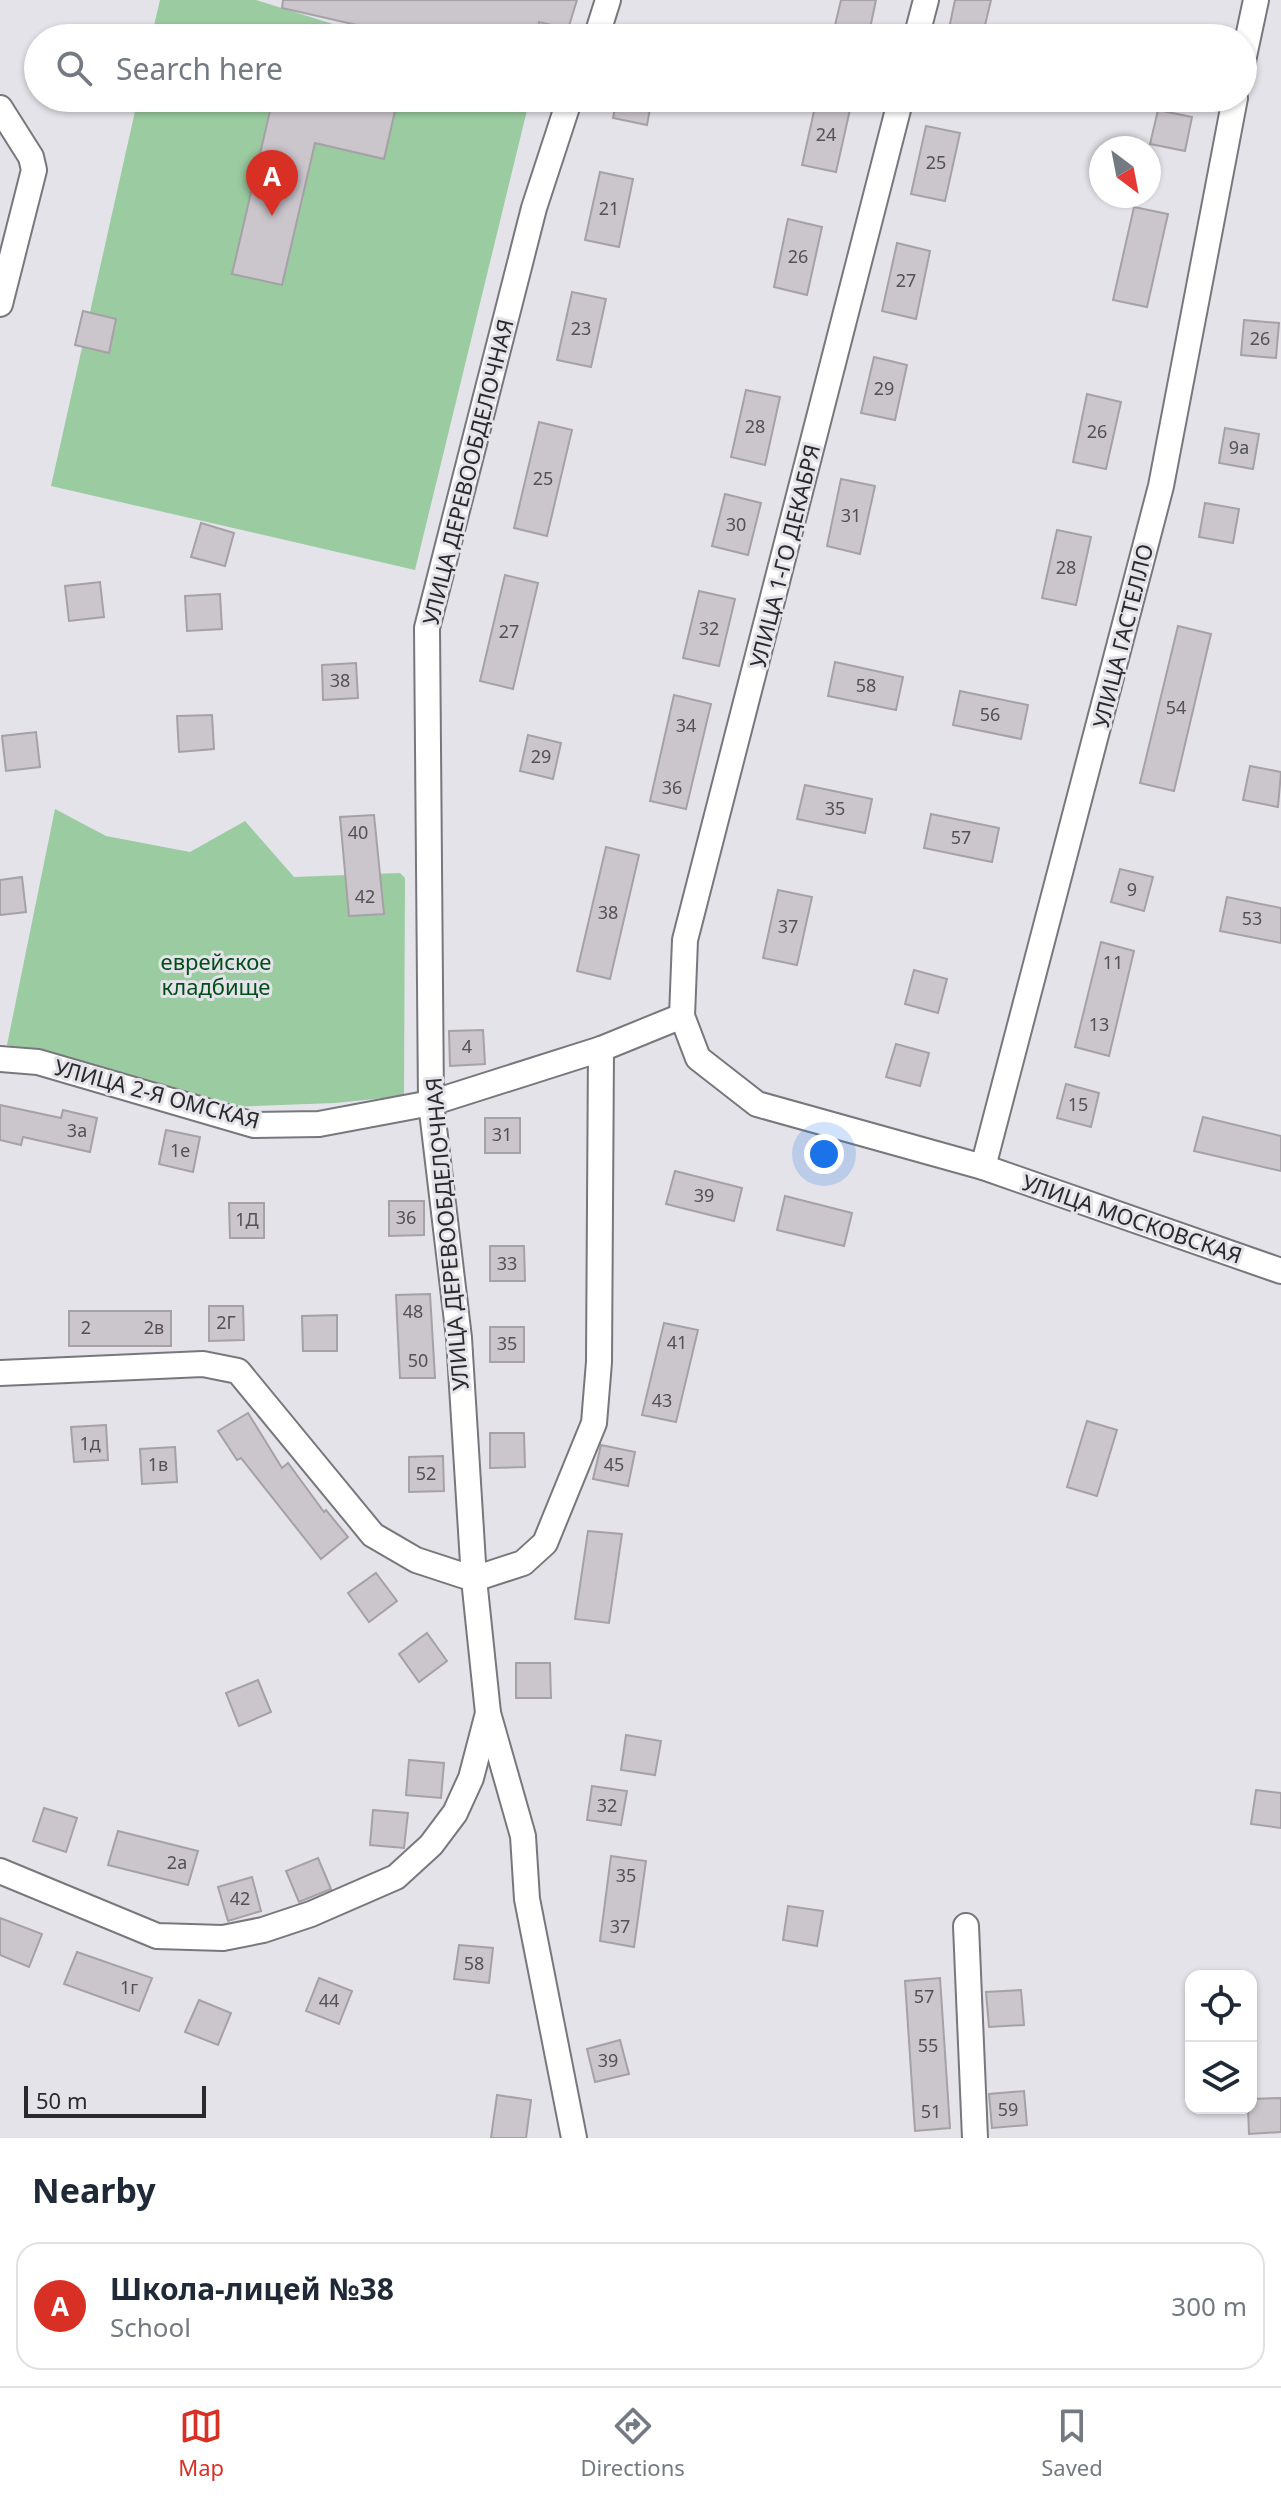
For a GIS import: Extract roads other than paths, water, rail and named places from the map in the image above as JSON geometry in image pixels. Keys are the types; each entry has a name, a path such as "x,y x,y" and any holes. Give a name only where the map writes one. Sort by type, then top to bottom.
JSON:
{"street":[{"path":"600,24 608,0"},
{"path":"920,24 926,0"},
{"path":"1251,24 1256,0"},
{"path":"0,108 31,157 34,170 0,304"},
{"name":"УЛИЦА ДЕРЕВООБДЕЛОЧНАЯ","path":"565,112 534,208 427,628 431,1103 459,1338 474,1579 488,1713 523,1836 527,1899 574,2138"},
{"name":"УЛИЦА 1-ГО ДЕКАБРЯ","path":"682,1016 685,940 897,112"},
{"name":"УЛИЦА ГАСТЕЛЛО","path":"983,1167 1161,486 1232,112"},
{"name":"УЛИЦА 2-Я ОМСКАЯ","path":"0,1059 38,1062 254,1125 319,1124 431,1103 601,1049 682,1016"},
{"name":"УЛИЦА МОСКОВСКАЯ","path":"682,1016 698,1058 757,1104 983,1167 1281,1271"},
{"path":"0,1373 203,1364 238,1371 373,1535 416,1560 474,1579 523,1563 545,1543 594,1423 600,1347 601,1049"},
{"path":"0,1871 157,1936 223,1938 263,1930 311,1914 396,1877 431,1845 455,1813 471,1778 488,1713"},
{"path":"966,1926 975,2138"}],"place":[{"name":"Школа-лицей №38","path":"272,216"}],"park label":[{"name":"еврейское кладбище","path":"216,974"}]}
